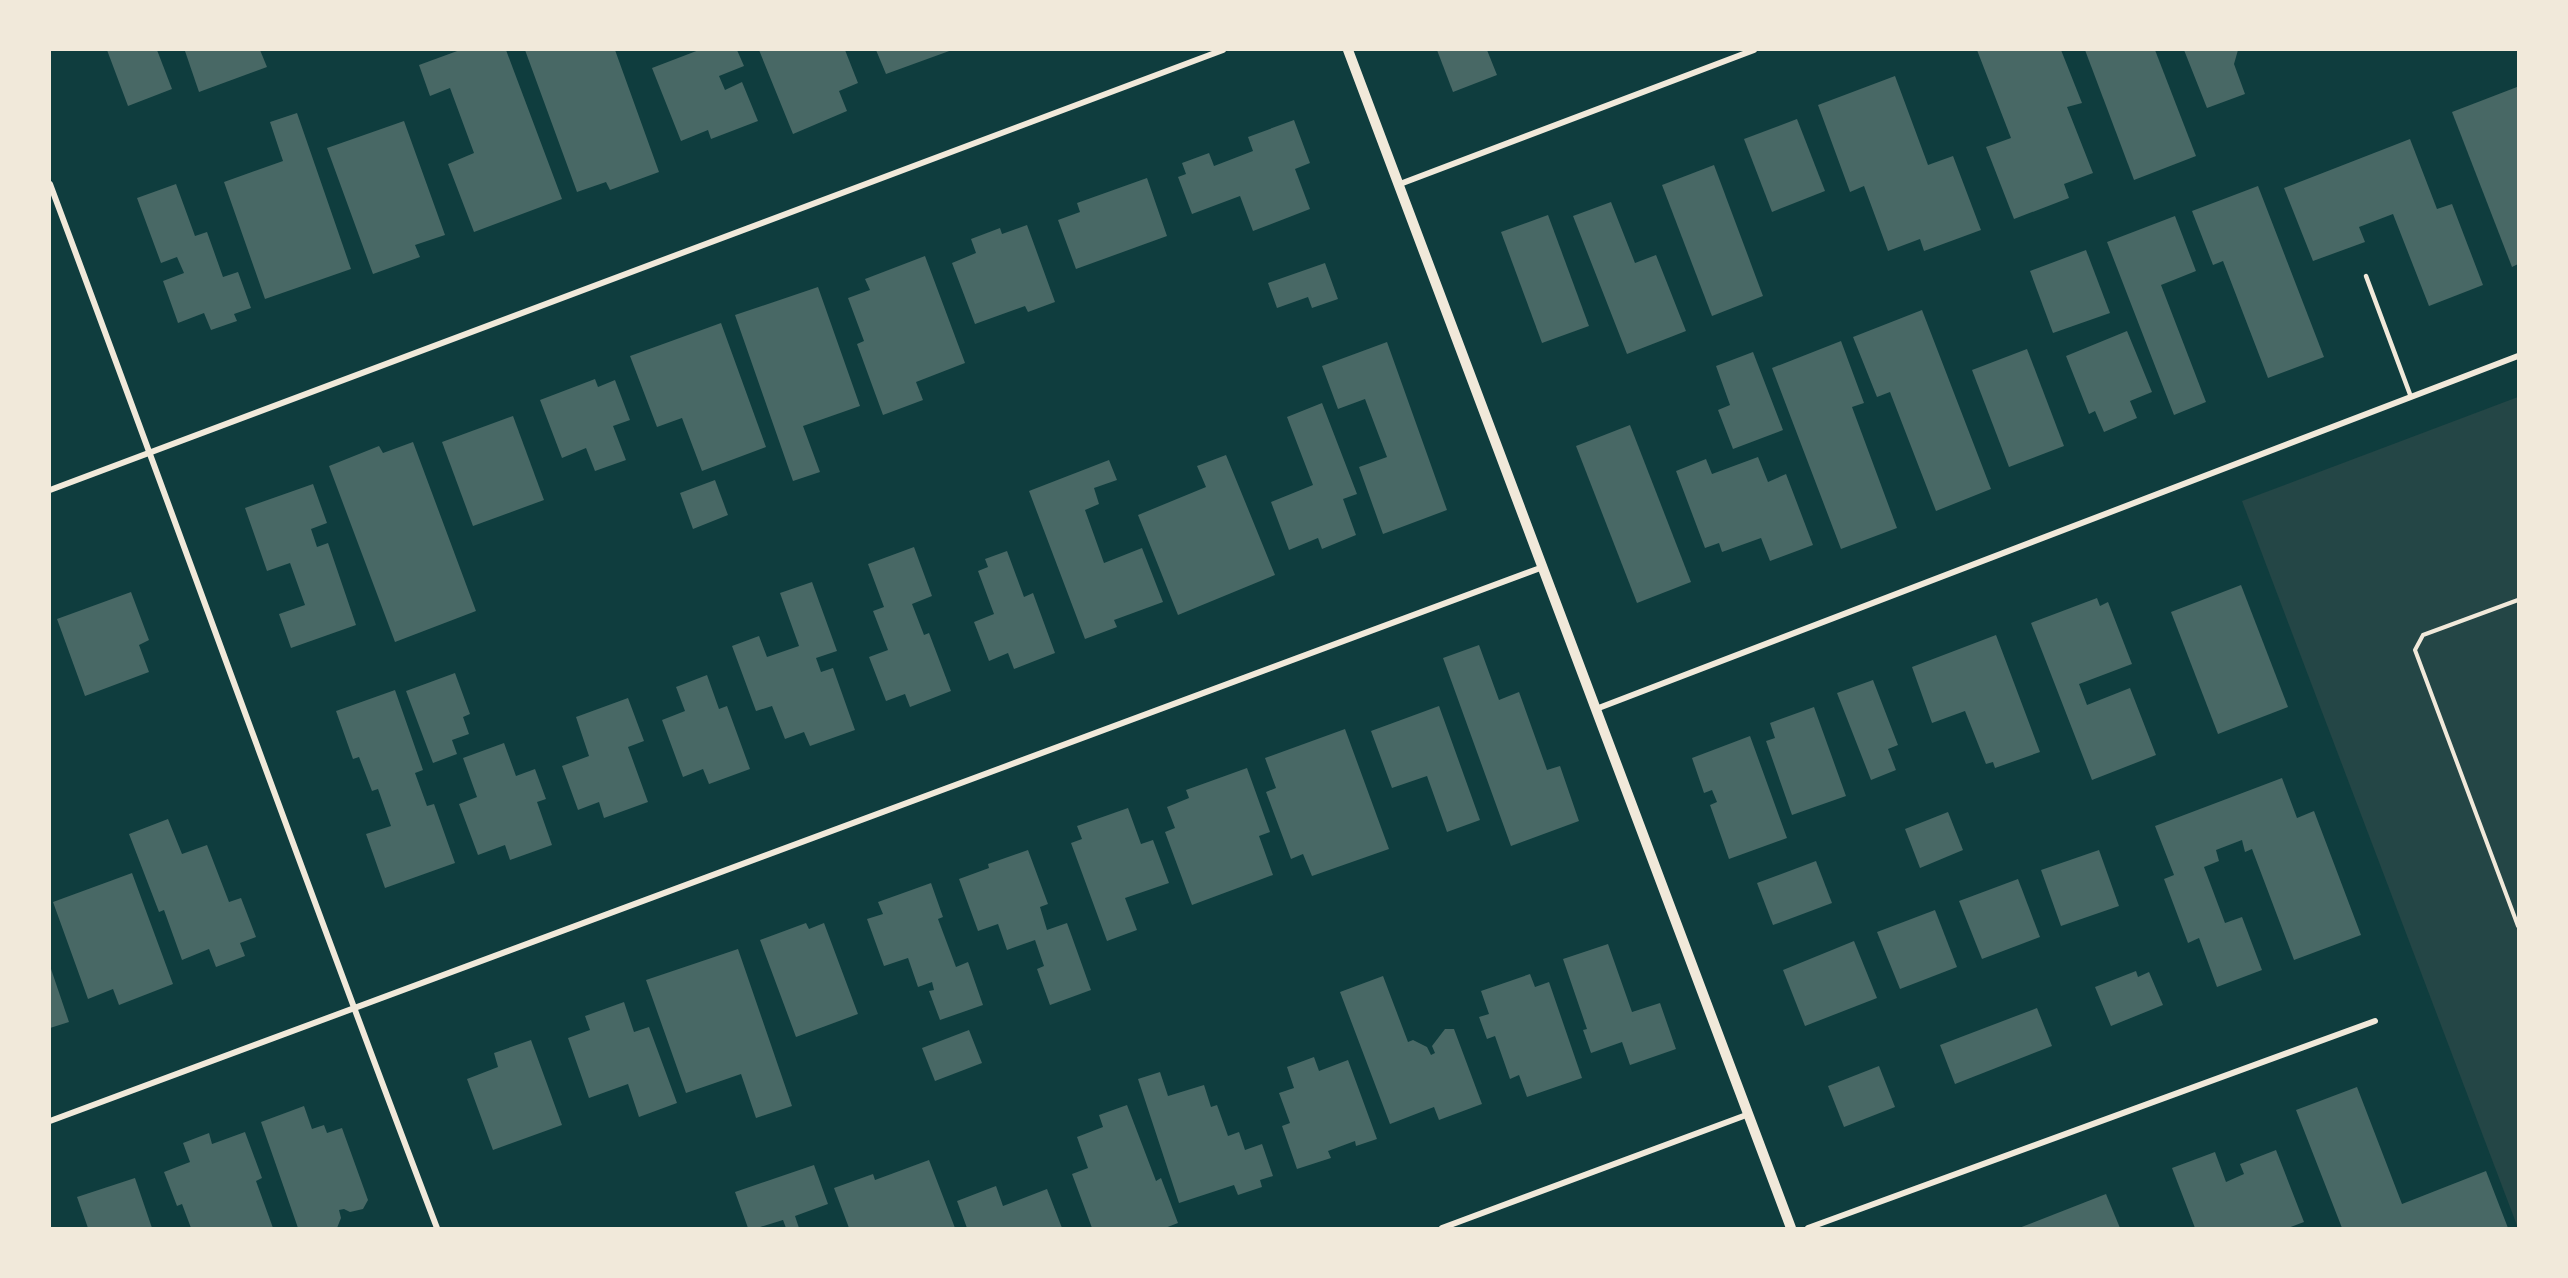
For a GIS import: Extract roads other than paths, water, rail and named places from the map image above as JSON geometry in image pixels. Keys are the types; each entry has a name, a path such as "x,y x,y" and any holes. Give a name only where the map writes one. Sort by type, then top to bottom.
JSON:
{"street":[{"path":"50,490 1223,50"},
{"path":"1348,50 1791,1228"},
{"path":"1400,184 1754,50"},
{"path":"50,184 353,1010 437,1228"},
{"path":"1596,709 2412,399 2518,356"},
{"path":"50,1121 1543,567"},
{"path":"1808,1228 2375,1021"},
{"path":"1442,1228 1749,1114"}],"lane":[{"path":"2366,276 2412,399"}]}
